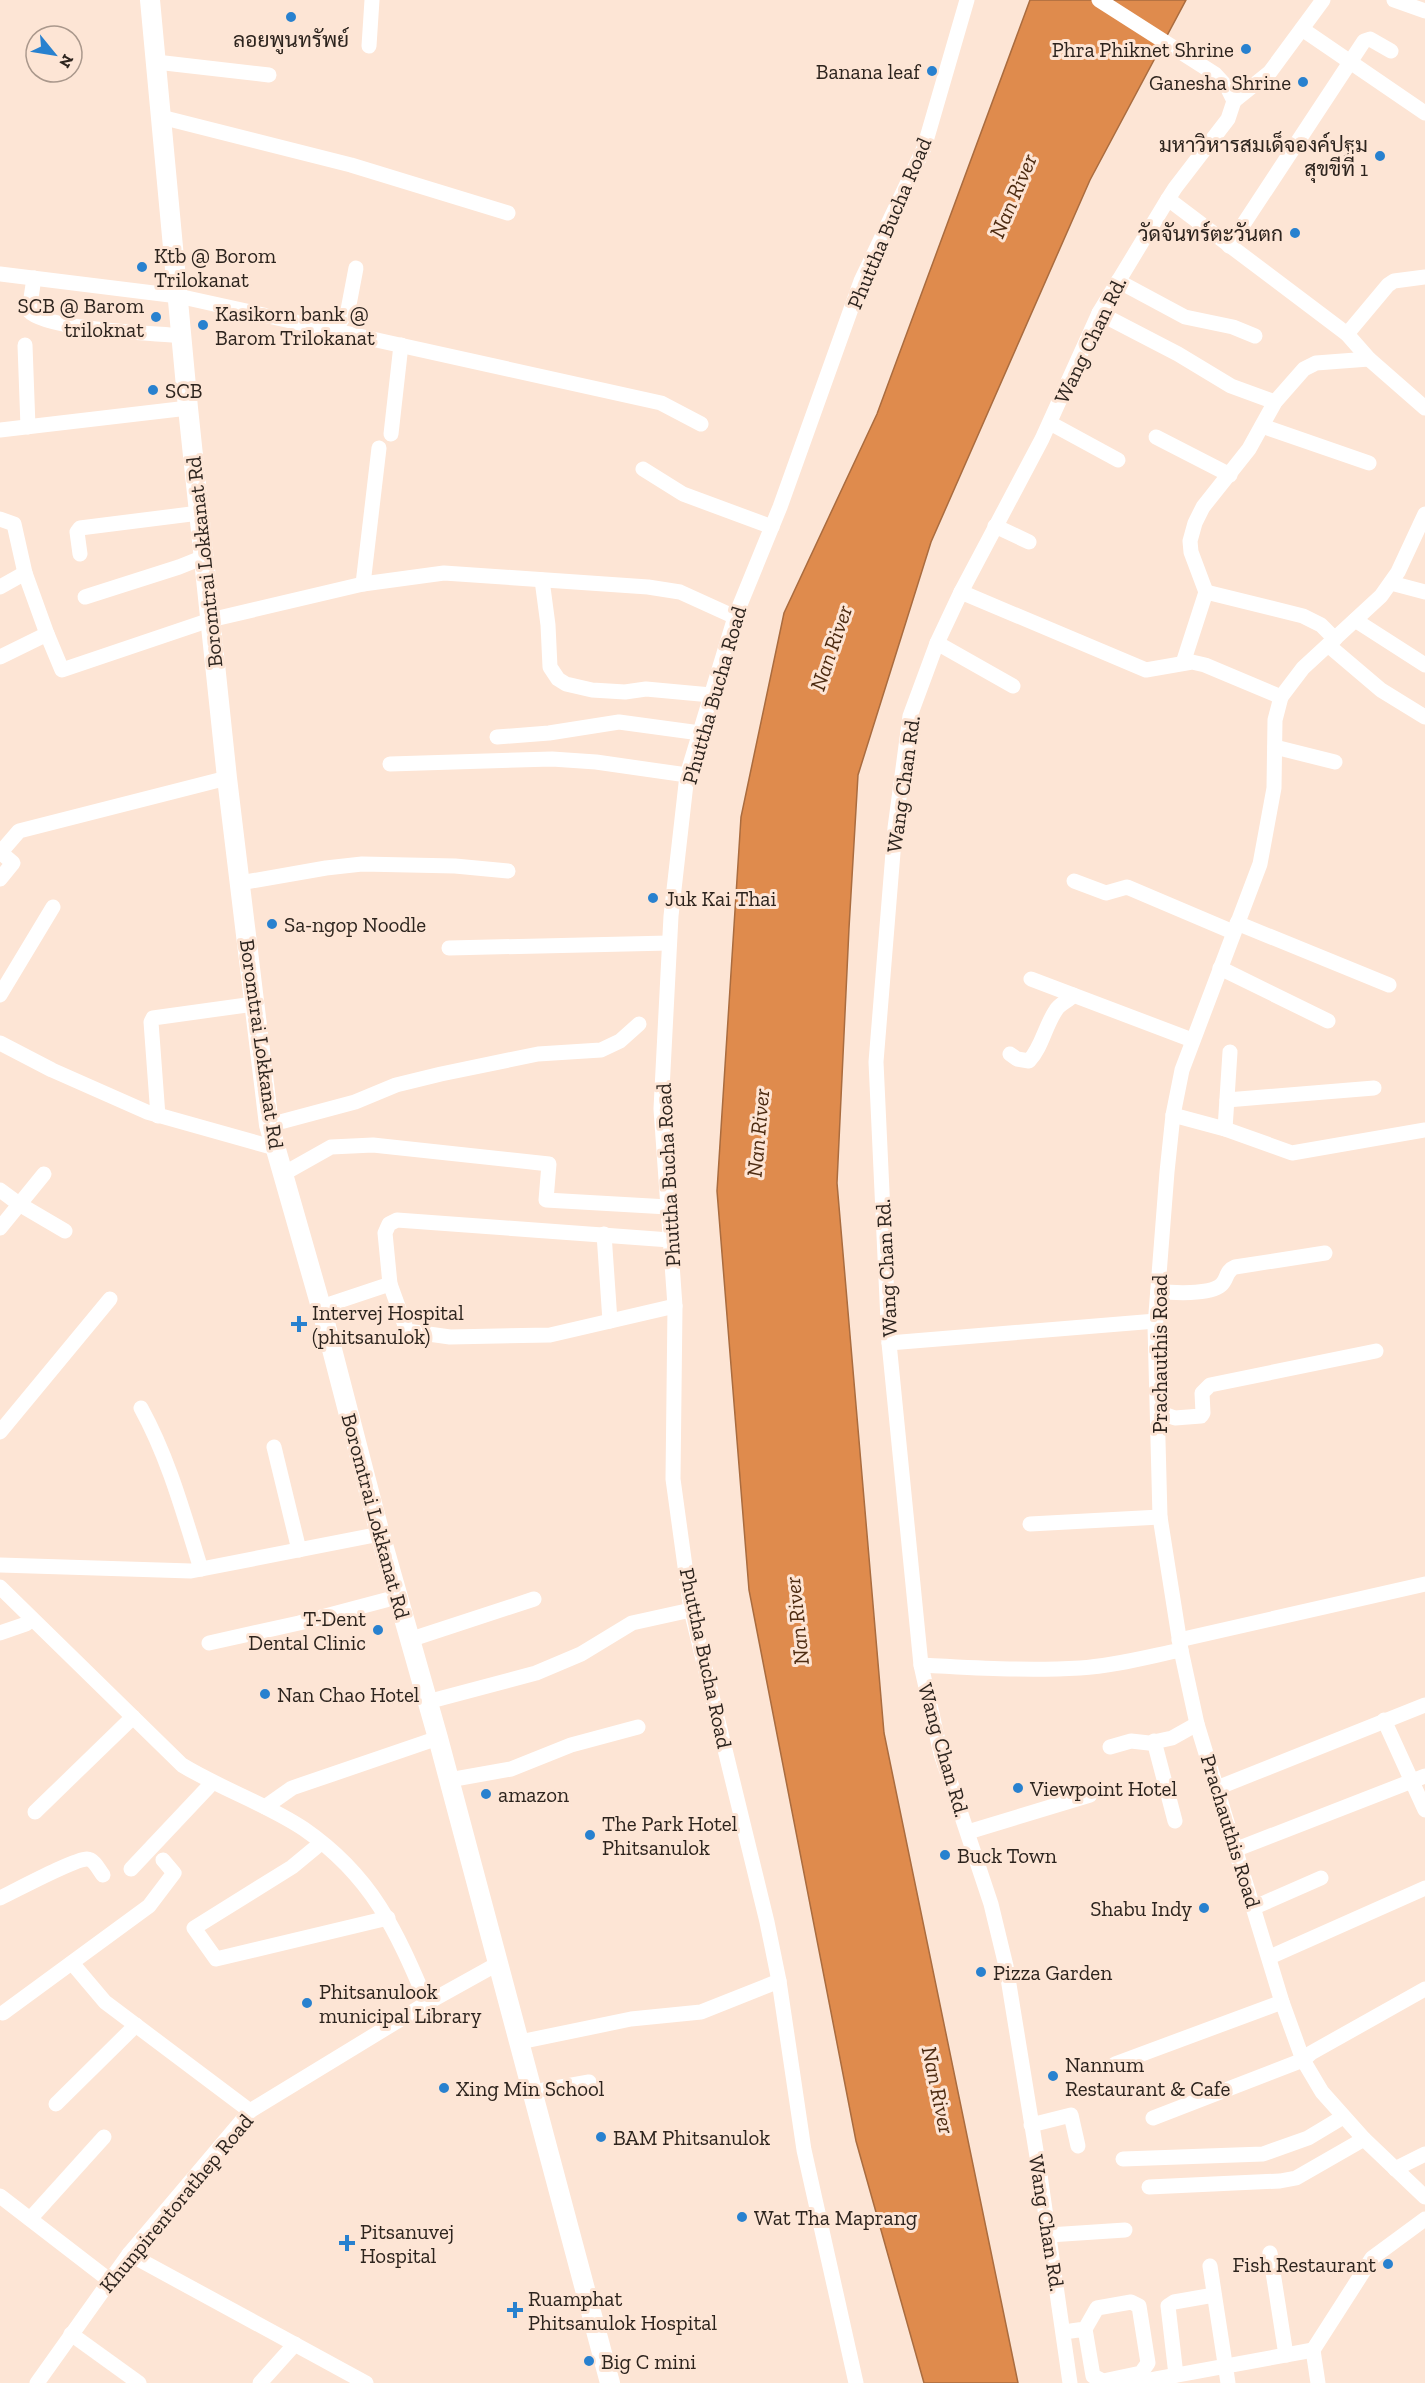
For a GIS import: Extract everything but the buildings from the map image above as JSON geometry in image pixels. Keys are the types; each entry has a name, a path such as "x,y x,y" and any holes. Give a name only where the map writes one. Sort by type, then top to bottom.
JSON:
{"main road":[{"name":"Boromtrai Lokkanat Rd","path":"150,0 210,620 269,1125 321,1307 397,1597 499,1963 610,2383"}],"street":[{"path":"369,46 372,0"},
{"name":"Phuttha Bucha Road","path":"856,2383 804,2150 779,1981 691,1610 673,1479 675,1306 661,1109 669,943 687,775 735,617 772,527 861,281 924,148 968,0"},
{"path":"1098,0 1215,74 1227,87 1233,101 1270,72 1323,0"},
{"path":"1394,0 1425,11"},
{"path":"1302,29 1425,113"},
{"path":"1229,246 1367,39 1391,51"},
{"path":"156,62 269,75"},
{"name":"Wang Chan Rd.","path":"1070,2383 1064,2332 1006,1966 991,1904 941,1754 921,1665 889,1342 876,1062 895,828 910,716 937,643 961,592 1050,423 1099,313 1168,199 1228,119 1233,101"},
{"path":"160,117 351,165 508,213"},
{"path":"1168,199 1347,334 1369,359 1425,408"},
{"path":"335,330 348,310 356,268"},
{"path":"0,274 178,296 661,403 701,424"},
{"path":"1347,334 1388,285 1394,281 1425,277"},
{"path":"34,278 30,311 36,316 75,327 182,336"},
{"path":"1118,281 1185,317 1233,327 1255,336"},
{"path":"1099,313 1178,354 1231,386 1275,402"},
{"path":"25,345 28,427"},
{"path":"391,434 401,345"},
{"path":"1183,663 1206,592 1191,552 1190,541 1203,507 1249,449 1275,402 1304,369 1317,363 1369,359"},
{"path":"0,430 188,408"},
{"path":"1050,423 1118,460"},
{"path":"1262,426 1369,463"},
{"path":"1156,437 1230,475"},
{"path":"363,584 379,448"},
{"path":"643,469 682,494 772,527"},
{"path":"80,554 77,532 80,528 199,513"},
{"name":"Prachauthis Road","path":"1425,516 1391,583 1381,596 1303,668 1281,697 1275,720 1274,788 1260,864 1182,1070 1173,1115 1156,1321 1160,1517 1180,1645 1197,1724 1255,1907 1282,2002 1304,2060 1322,2092 1364,2139 1425,2197"},
{"path":"0,519 14,524 25,573 62,670 210,620 363,584 444,573 648,587 680,592 735,617"},
{"path":"995,526 1029,542"},
{"path":"85,597 204,557"},
{"path":"0,587 25,573"},
{"path":"542,580 548,625 549,660 553,675 558,679 567,684 592,690 625,692 646,689 711,695"},
{"path":"1391,583 1425,592"},
{"path":"961,592 1146,670 1192,662 1205,665 1281,697"},
{"path":"1206,592 1304,616 1321,625 1332,642 1381,690 1425,717"},
{"path":"1355,620 1425,666"},
{"path":"0,657 47,634"},
{"path":"937,643 1012,686"},
{"path":"497,737 549,733 619,722 700,734"},
{"path":"1275,747 1335,762"},
{"path":"390,764 552,759 596,762 687,775"},
{"path":"0,879 13,863 0,853 19,831 227,778"},
{"path":"240,884 355,864 455,866 508,871"},
{"path":"1074,881 1106,893 1127,887 1389,985"},
{"path":"0,995 53,907"},
{"path":"449,948 669,943"},
{"path":"1220,968 1328,1021"},
{"path":"1031,979 1192,1040"},
{"path":"1010,1054 1017,1059 1029,1061 1057,1007 1073,995"},
{"path":"158,1116 151,1022 153,1018 254,1004"},
{"path":"269,1125 355,1102 396,1085 441,1074 538,1054 601,1050 621,1041 639,1024"},
{"path":"0,1043 52,1070 158,1116 275,1148"},
{"path":"1225,1129 1230,1053"},
{"path":"1227,1100 1374,1088"},
{"path":"1173,1115 1225,1129 1292,1153 1425,1130"},
{"path":"283,1174 331,1148 373,1145 549,1164 546,1200 668,1207"},
{"path":"0,1228 44,1174"},
{"path":"0,1190 65,1231"},
{"path":"670,1240 397,1220 389,1224 385,1233 390,1284 407,1331 450,1337 550,1335 675,1306"},
{"path":"604,1234 610,1321"},
{"path":"1158,1292 1180,1294 1213,1288 1221,1286 1229,1269 1235,1267 1325,1253"},
{"path":"321,1307 390,1284"},
{"path":"0,1432 110,1299"},
{"path":"889,1342 1156,1321"},
{"path":"1158,1412 1175,1418 1200,1416 1203,1413 1202,1393 1210,1385 1376,1351"},
{"path":"141,1408 156,1436 174,1483 201,1569"},
{"path":"274,1447 299,1550"},
{"path":"1029,1524 1160,1517"},
{"path":"0,1565 191,1571 380,1534"},
{"path":"921,1665 1009,1669 1081,1668 1126,1662 1180,1645 1425,1584"},
{"path":"0,1587 182,1765 212,1783 265,1807 304,1829 362,1880 388,1918 428,2003"},
{"path":"209,1643 299,1623 397,1597"},
{"path":"409,1640 534,1599"},
{"path":"427,1702 536,1673 581,1654 632,1623 691,1610"},
{"path":"0,1633 26,1624 31,1619"},
{"path":"1217,1788 1425,1705"},
{"path":"35,1812 133,1717"},
{"path":"1384,1720 1419,1778 1425,1810"},
{"path":"1110,1747 1131,1741 1172,1738 1197,1724"},
{"path":"449,1780 511,1769 572,1745 638,1727"},
{"path":"265,1807 292,1788 438,1738"},
{"path":"1154,1741 1175,1821"},
{"path":"1237,1849 1419,1778"},
{"path":"131,1869 212,1783"},
{"path":"968,1832 1090,1794"},
{"path":"321,1843 292,1867 194,1928 216,1959 388,1918"},
{"path":"0,1898 86,1859 93,1861 103,1875"},
{"path":"3,2013 126,1924 157,1897 174,1873 163,1860"},
{"path":"1255,1907 1321,1878"},
{"path":"1270,1957 1425,1888"},
{"path":"72,1963 105,2002 250,2111"},
{"name":"Khunpirentorathep Road","path":"37,2383 129,2254 250,2111 428,2003 499,1963"},
{"path":"520,2042 631,2019 701,2012 779,1981"},
{"path":"1153,2118 1304,2060 1425,1989"},
{"path":"1115,2064 1282,2002"},
{"path":"56,2104 136,2025"},
{"path":"533,2092 589,2082"},
{"path":"1031,2125 1071,2115 1078,2146"},
{"path":"1123,2159 1263,2154 1308,2138 1343,2117"},
{"path":"30,2220 104,2137"},
{"path":"1149,2187 1280,2181 1296,2178 1364,2139"},
{"path":"1395,2169 1425,2154"},
{"path":"0,2196 109,2280"},
{"path":"1318,2383 1313,2350 1372,2258 1425,2218"},
{"path":"1049,2235 1125,2230"},
{"path":"1270,2253 1286,2355"},
{"path":"129,2254 366,2383"},
{"path":"1210,2266 1228,2383"},
{"path":"1176,2375 1168,2306 1174,2302 1214,2295"},
{"path":"1131,2302 1139,2306 1148,2363 1141,2373 1103,2381 1093,2376 1085,2329 1097,2308 1131,2302"},
{"path":"1064,2332 1085,2329"},
{"path":"71,2334 139,2383"},
{"path":"260,2383 295,2344"},
{"path":"1134,2383 1313,2350"}],"water":[{"name":"Nan River","path":"1030,0 1186,0 1090,180 931,542 858,775 837,1183 884,1733 1018,2383 924,2383 856,2141 749,1590 717,1191 741,817 784,613 877,414"}],"place":[{"name":"ลอยพูนทรัพย์","path":"291,17"},
{"name":"Phra Phiknet Shrine","path":"1246,49"},
{"name":"Banana leaf","path":"932,71"},
{"name":"Ganesha Shrine","path":"1303,82"},
{"name":"มหาวิหารสมเด็จองค์ปฐม สุขขีที่ 1","path":"1380,156"},
{"name":"วัดจันทร์ตะวันตก","path":"1295,233"},
{"name":"Ktb @ Borom Trilokanat","path":"142,267"},
{"name":"SCB @ Barom triloknat","path":"156,317"},
{"name":"Kasikorn bank @ Barom Trilokanat","path":"203,325"},
{"name":"SCB","path":"153,390"},
{"name":"Juk Kai Thai","path":"653,898"},
{"name":"Sa-ngop Noodle","path":"272,924"},
{"name":"Intervej Hospital (phitsanulok)","path":"299,1324"},
{"name":"T-Dent Dental Clinic","path":"378,1630"},
{"name":"Nan Chao Hotel","path":"265,1694"},
{"name":"Viewpoint Hotel","path":"1018,1788"},
{"name":"amazon","path":"486,1794"},
{"name":"The Park Hotel Phitsanulok","path":"590,1835"},
{"name":"Buck Town","path":"945,1855"},
{"name":"Shabu Indy","path":"1204,1908"},
{"name":"Pizza Garden","path":"981,1972"},
{"name":"Phitsanulook municipal Library","path":"307,2003"},
{"name":"Nannum Restaurant & Cafe","path":"1053,2076"},
{"name":"Xing Min School","path":"444,2088"},
{"name":"BAM Phitsanulok","path":"601,2137"},
{"name":"Wat Tha Maprang","path":"742,2217"},
{"name":"Pitsanuvej Hospital","path":"347,2243"},
{"name":"Fish Restaurant","path":"1388,2264"},
{"name":"Ruamphat Phitsanulok Hospital","path":"515,2310"},
{"name":"Big C mini","path":"589,2361"}]}
